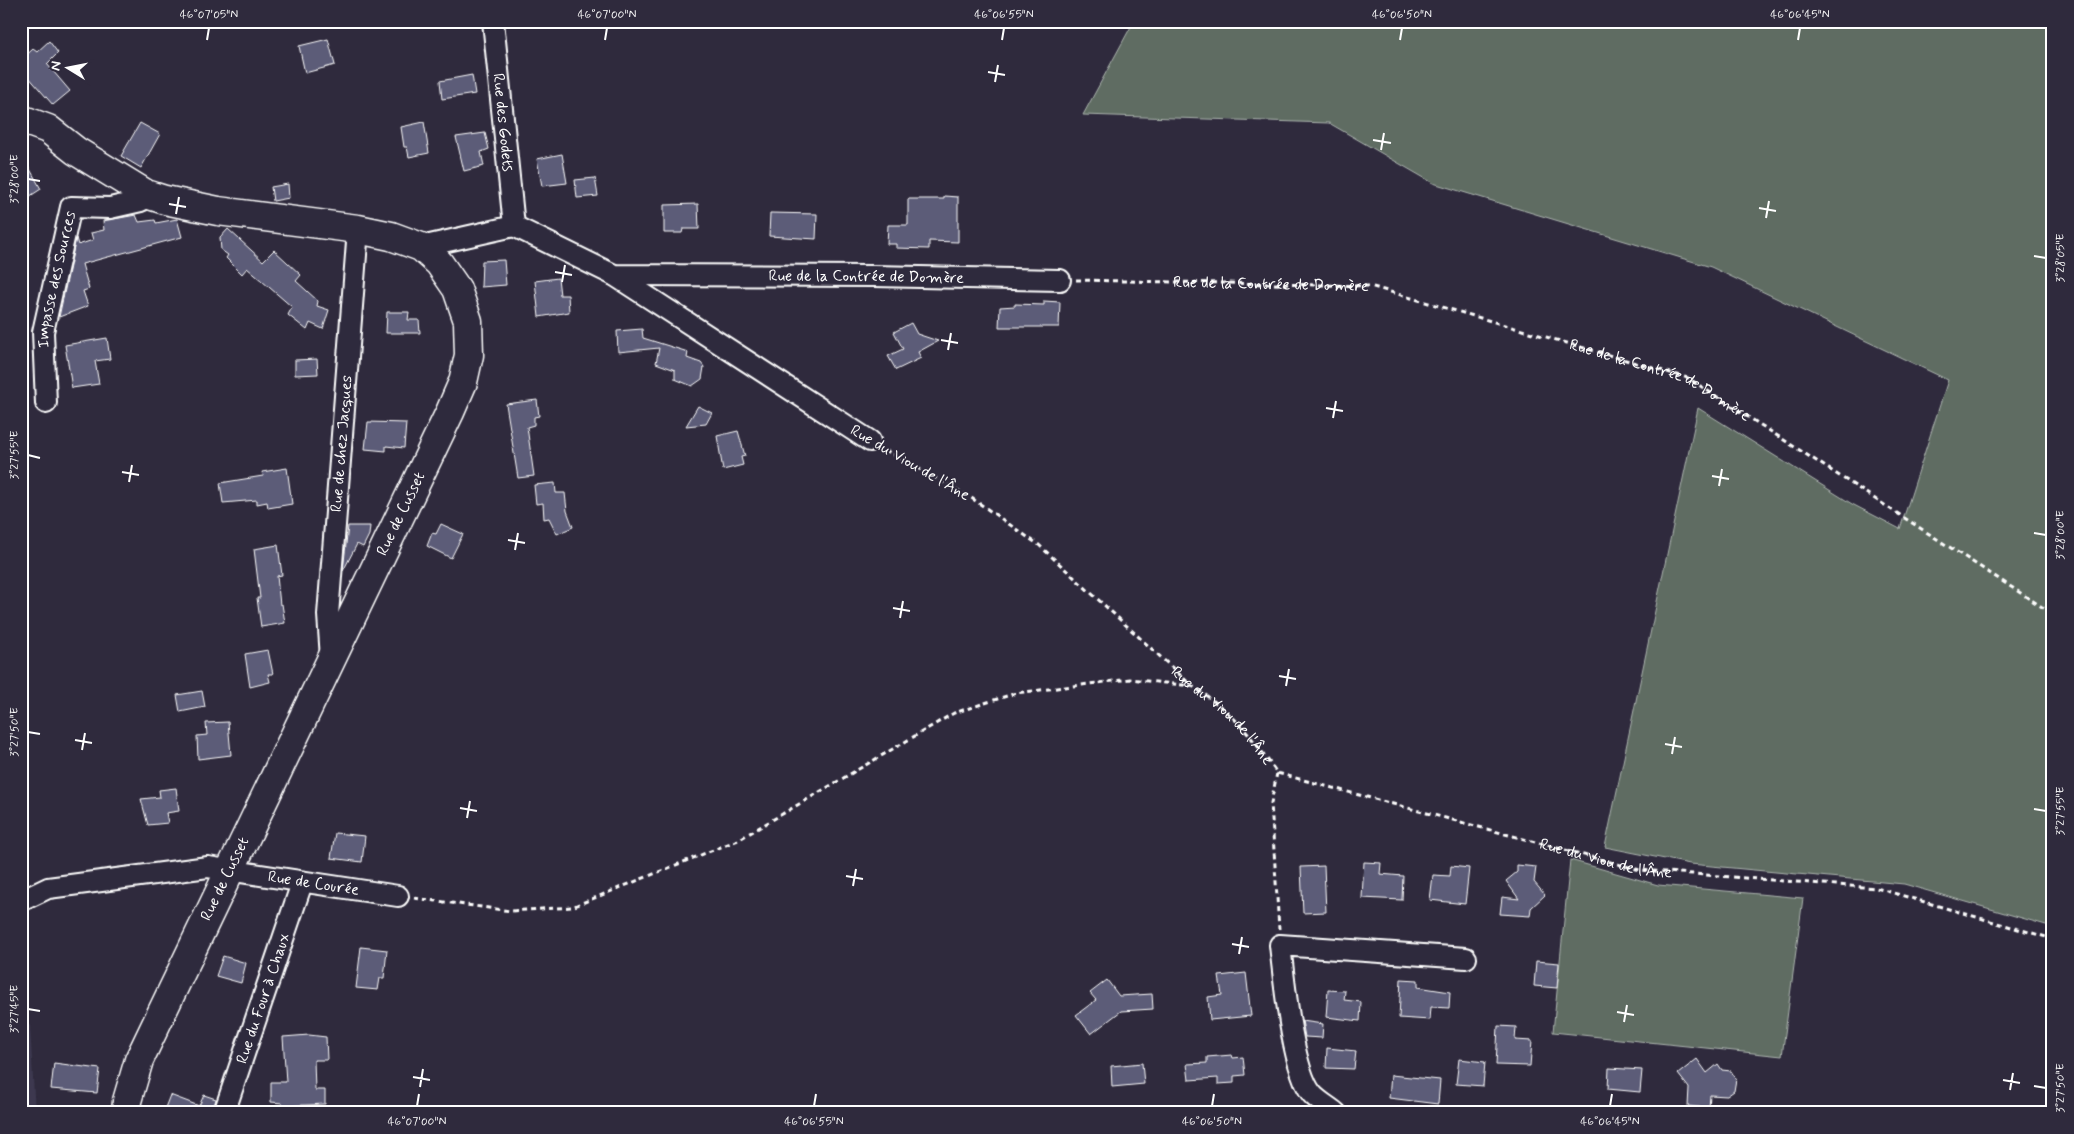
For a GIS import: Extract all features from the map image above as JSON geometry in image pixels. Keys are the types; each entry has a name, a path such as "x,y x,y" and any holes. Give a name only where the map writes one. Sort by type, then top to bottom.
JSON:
{"street":[{"name":"Rue des Godets","path":"493,21 514,226"},
{"name":"Rue de Cusset","path":"21,119 48,129 76,150 146,194 164,200 218,210 358,229 391,236 421,247 439,264 457,289 468,322 469,354 462,382 450,412 229,869 139,1060 127,1101 126,1113"},
{"name":"Rue de Cusset","path":"21,134 76,150"},
{"name":"Impasse des Sources","path":"46,403 43,332 70,207 110,208 142,201 146,194"},
{"path":"421,247 514,226"},
{"name":"Rue de la Contrée de Domère","path":"514,226 614,275 874,276 1060,280"},
{"name":"Rue de chez Jacques","path":"331,658 328,615 358,229"},
{"name":"Rue du Viou de l'Âne","path":"614,275 870,441"},
{"name":"Rue de Courée","path":"21,901 48,888 208,867 398,896"},
{"name":"Rue du Four à Chaux","path":"224,1113 302,882"},
{"path":"1336,1113 1312,1094 1304,1079 1293,1041 1280,945 1466,958"}],"path":[{"name":"Rue de la Contrée de Domère","path":"1060,280 1370,286 1688,378 2053,614"},
{"name":"Rue du Viou de l'Âne","path":"870,441 970,497 1039,545 1192,686 1221,704 1248,731 1278,773 1640,870 1876,888 2053,939"},
{"path":"398,896 511,911 572,907 738,840 954,713 1016,694 1130,679 1192,686"},
{"path":"1278,773 1271,803 1280,945"}],"shaded area":[{"path":"30,1025 35,1113 21,1113 21,1027"}],"green space":[{"path":"1134,21 2053,21 2053,927 1904,884 1690,864 1605,847 1698,408 1852,504 1900,529 1948,380 1711,267 1433,183 1329,123 1083,115"},
{"path":"1570,860 1658,885 1803,898 1782,1056 1553,1032"}],"building":[{"path":"328,39 335,65 305,73 299,46"},
{"path":"49,41 58,53 47,64 70,91 53,105 21,68 21,60 33,49 37,52"},
{"path":"472,75 475,94 442,99 440,81"},
{"path":"424,122 429,153 409,157 407,147 404,147 401,127"},
{"path":"140,123 160,134 141,168 121,156"},
{"path":"485,133 489,149 481,152 484,166 464,171 456,137"},
{"path":"21,153 41,189 21,202"},
{"path":"562,154 567,183 542,186 537,159"},
{"path":"595,178 598,196 577,198 575,180"},
{"path":"288,184 289,198 273,201 271,187"},
{"path":"944,196 958,197 958,242 929,241 929,249 896,248 896,244 887,244 888,225 908,225 908,199 944,199"},
{"path":"698,204 699,229 683,229 682,233 664,233 664,205"},
{"path":"770,213 817,214 816,239 769,236"},
{"path":"136,215 139,222 155,220 156,223 177,219 182,237 82,264 89,289 83,291 88,306 59,317 76,238 78,245 93,240 91,233 104,230 103,221"},
{"path":"228,229 263,261 274,250 301,275 296,281 318,301 317,306 329,310 323,329 310,323 307,330 288,315 292,307 247,268 242,274 226,258 228,255 221,250 220,238"},
{"path":"504,260 506,285 481,287 482,261"},
{"path":"558,278 560,295 568,295 569,312 539,317 535,281"},
{"path":"1044,301 1060,302 1059,327 999,327 1000,307 1015,306 1015,304 1044,305"},
{"path":"387,312 409,312 408,320 419,320 420,333 386,333"},
{"path":"911,323 917,334 938,341 918,352 921,358 896,370 888,356 903,349 894,332"},
{"path":"642,329 643,338 688,352 687,358 701,363 704,367 702,379 692,386 675,379 675,370 656,363 659,348 618,352 617,331"},
{"path":"107,338 110,359 95,361 99,384 72,388 65,345"},
{"path":"317,359 318,374 295,375 295,360"},
{"path":"537,400 539,416 534,417 534,425 527,427 534,476 518,478 506,404"},
{"path":"698,406 712,413 706,424 686,426"},
{"path":"368,422 406,423 404,448 386,446 386,451 365,449"},
{"path":"738,431 745,456 741,457 743,465 723,470 717,436"},
{"path":"287,468 292,504 268,508 267,502 257,504 257,500 223,503 220,483 263,476 262,472"},
{"path":"555,483 556,493 565,493 567,511 573,527 557,534 549,518 544,519 543,503 536,504 534,485"},
{"path":"441,524 463,534 451,558 427,546 432,533 436,534"},
{"path":"348,526 370,526 369,535 363,547 357,544 343,571"},
{"path":"278,545 282,575 277,576 280,605 282,604 285,623 261,627 257,598 260,598 254,549"},
{"path":"268,650 273,674 268,674 270,682 250,687 245,654"},
{"path":"202,691 205,707 180,712 177,695"},
{"path":"228,722 231,755 198,759 197,736 207,735 206,723"},
{"path":"176,788 179,811 166,813 168,823 148,825 141,799 160,797 159,790"},
{"path":"335,833 365,836 362,862 331,858"},
{"path":"1364,862 1381,863 1380,874 1403,876 1402,900 1362,898"},
{"path":"1517,865 1536,867 1534,882 1545,895 1531,908 1530,916 1500,914 1502,897 1519,899 1506,881 1517,872"},
{"path":"1324,866 1326,912 1303,913 1301,867"},
{"path":"1451,866 1469,868 1465,904 1430,900 1433,875 1450,876"},
{"path":"361,947 387,950 384,978 380,978 378,990 356,988"},
{"path":"223,956 246,963 241,983 216,976"},
{"path":"1536,961 1559,963 1557,988 1534,986"},
{"path":"1246,973 1251,1016 1210,1020 1208,997 1222,995 1219,976"},
{"path":"1401,979 1418,980 1418,987 1450,992 1449,1008 1431,1007 1430,1020 1399,1018"},
{"path":"1107,980 1119,996 1152,994 1153,1009 1121,1011 1091,1034 1076,1015 1096,1000 1090,993"},
{"path":"1328,990 1345,991 1344,1000 1361,1002 1360,1021 1326,1017"},
{"path":"1302,1021 1323,1024 1322,1038 1305,1037"},
{"path":"1498,1026 1516,1027 1515,1040 1532,1041 1530,1066 1496,1065"},
{"path":"309,1035 326,1037 327,1060 314,1060 315,1090 325,1090 325,1104 282,1106 282,1103 271,1102 271,1082 286,1082 283,1037"},
{"path":"1327,1048 1356,1051 1354,1069 1326,1068"},
{"path":"1232,1055 1233,1058 1243,1057 1245,1075 1234,1076 1234,1083 1218,1084 1218,1078 1189,1080 1187,1064 1207,1063 1207,1057"},
{"path":"1459,1059 1485,1062 1483,1086 1456,1084"},
{"path":"1697,1059 1707,1073 1718,1064 1722,1070 1731,1071 1736,1079 1734,1091 1727,1096 1710,1095 1709,1108 1688,1106 1689,1088 1678,1074"},
{"path":"54,1063 100,1069 97,1093 51,1089"},
{"path":"1142,1063 1144,1084 1112,1087 1111,1066"},
{"path":"1609,1068 1642,1070 1640,1092 1608,1089"},
{"path":"1391,1075 1440,1080 1438,1104 1389,1098"},
{"path":"170,1095 199,1106 204,1095 216,1099 212,1113 163,1113"}]}
